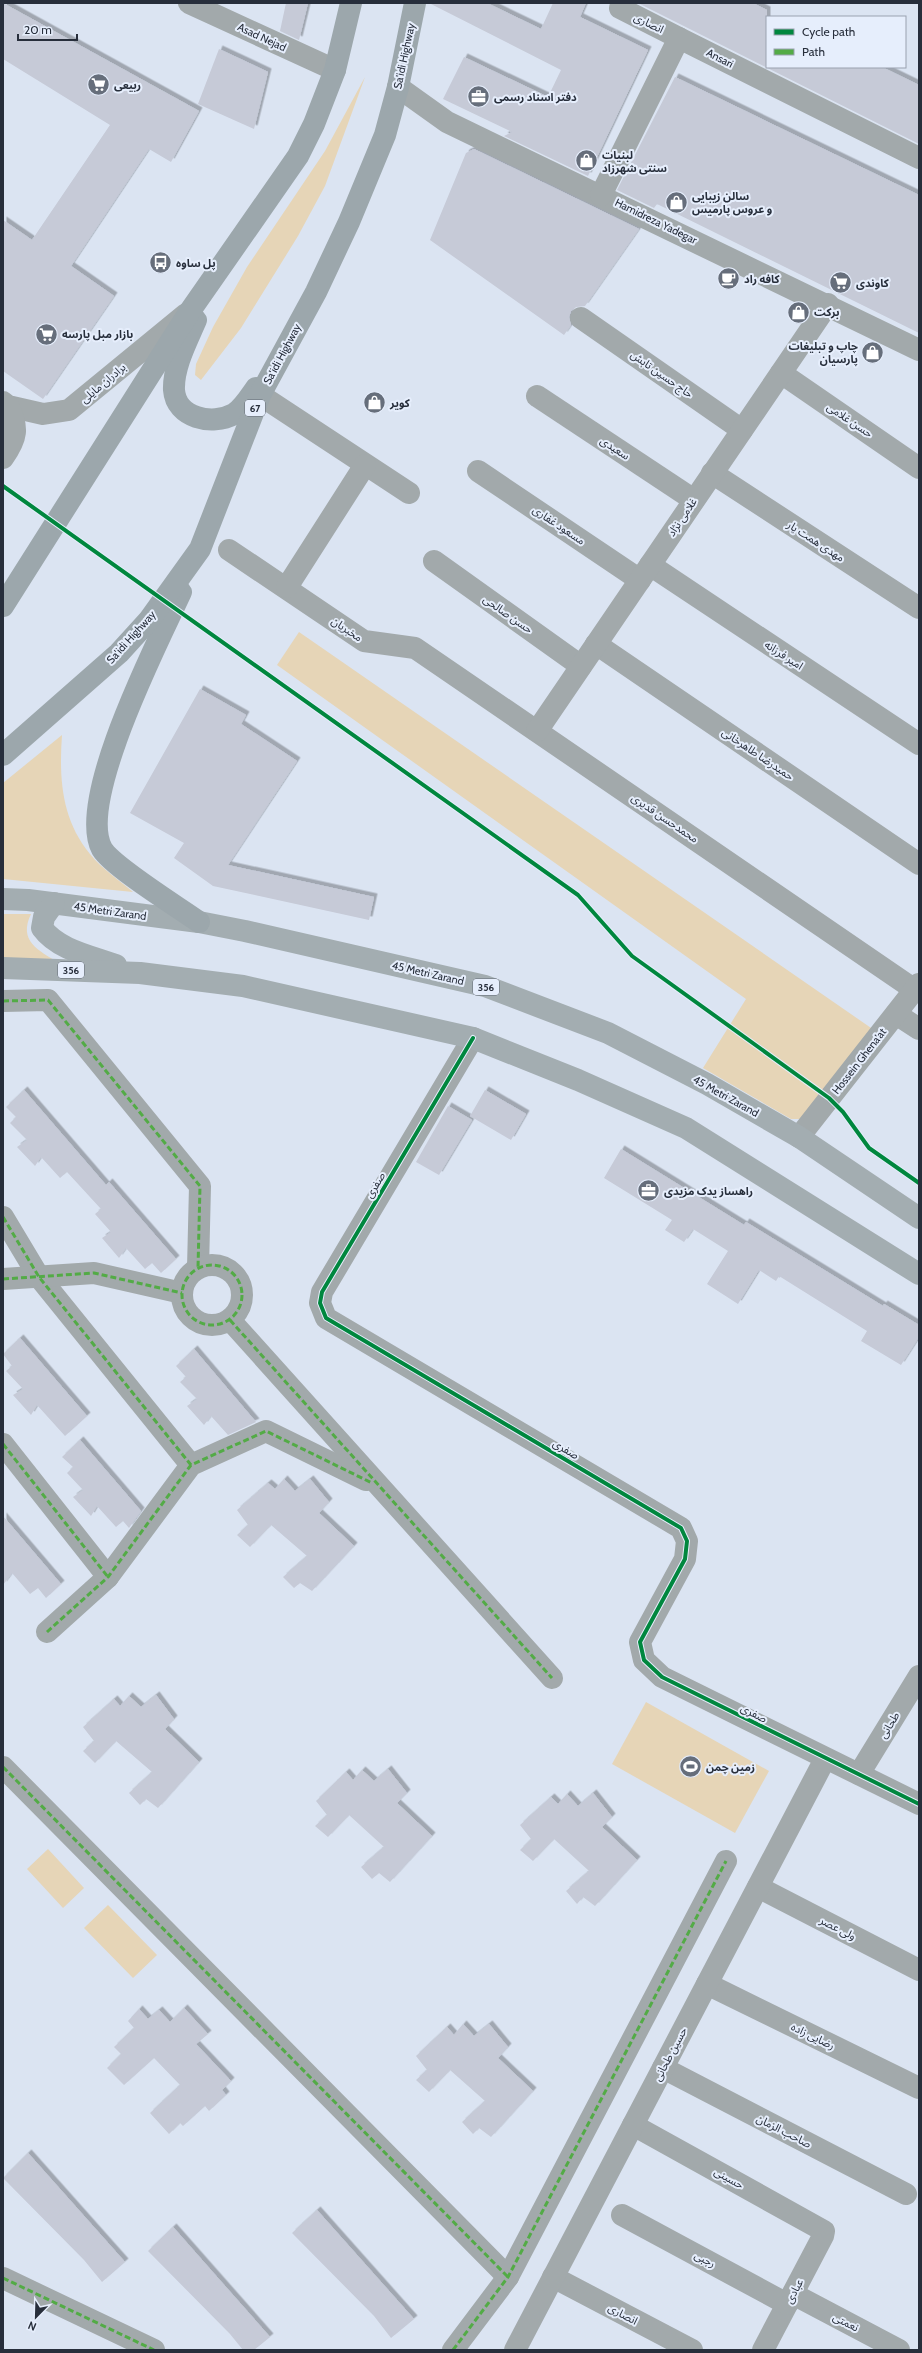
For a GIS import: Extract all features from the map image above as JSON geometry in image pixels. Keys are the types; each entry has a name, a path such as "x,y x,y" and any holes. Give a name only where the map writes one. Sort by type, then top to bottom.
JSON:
{"highway":[{"path":"3,606 190,311 298,156 314,124 335,70 351,3"},
{"name":"Sa'idi Highway","path":"3,755 119,653 149,620 200,549 260,395 290,337 316,292 349,222 385,136 398,86 415,3"},
{"path":"215,274 177,370 174,390 178,404 204,420 220,419 234,414 246,403 290,337"},
{"path":"199,922 118,864 102,849 96,822 100,794 108,763 138,687 200,549"}],"main road":[{"name":"45 Metri Zarand","path":"3,899 54,903 199,922 245,931 485,986 608,1033 707,1084 799,1137 919,1218"},
{"path":"54,903 44,917 42,928 49,938 71,949 140,973"},
{"name":"356","path":"3,968 140,973 243,986 473,1038 578,1080 686,1128 919,1274"}],"street":[{"name":"Asad Nejad","path":"189,3 335,70"},
{"name":"انصاری","path":"620,8 679,38"},
{"name":"Ansari","path":"679,38 919,158"},
{"path":"601,195 679,38"},
{"name":"Hamidreza Yadegar","path":"398,86 447,122 828,304 919,350"},
{"name":"غلامی نژاد","path":"537,731 828,304"},
{"name":"برادران مایلی","path":"6,404 43,414 69,410 190,311"},
{"name":"حاج حسین تابش","path":"581,318 742,430"},
{"name":"حسن غلامی","path":"780,373 919,468"},
{"path":"260,395 409,493"},
{"name":"سعيدی","path":"537,396 694,500"},
{"path":"3,458 13,441 16,428 15,420 6,404"},
{"path":"287,587 365,465"},
{"name":"مسعود غفاری","path":"478,471 645,572"},
{"name":"مهدی همت یار","path":"712,473 919,608"},
{"name":"مخبریان","path":"229,550 287,587 364,641 415,648"},
{"name":"حسن صالحی","path":"434,561 581,666"},
{"name":"امیر فرزانه","path":"645,572 919,744"},
{"name":"حمیدرضا طاهرخانی","path":"596,644 919,864"},
{"name":"محمدحسن قدیری","path":"415,648 917,987"},
{"name":"Hossein Ghena'at","path":"799,1137 917,987"},
{"path":"3,1001 48,1000 200,1186 198,1268"},
{"path":"896,1014 919,1029"},
{"name":"صفری","path":"473,1038 322,1292 320,1303 326,1318 681,1528 687,1541 685,1560 640,1642 644,1660 662,1677 825,1759 919,1804"},
{"path":"3,1217 39,1277 191,1465"},
{"path":"208,1265 219,1266 236,1277 242,1296 241,1305 230,1320 212,1325 195,1319 183,1304 182,1293 184,1283 198,1268 208,1265"},
{"path":"3,1279 94,1273 182,1293"},
{"path":"230,1320 552,1678"},
{"path":"47,1632 108,1577 191,1465 266,1431 376,1484"},
{"path":"3,1444 108,1577"},
{"name":"طحانی","path":"859,1774 919,1676"},
{"name":"حسین طحانی","path":"515,2350 825,1759"},
{"path":"3,1767 508,2277"},
{"path":"453,2350 508,2277 726,1862"},
{"name":"ولی عصر","path":"758,1887 919,1970"},
{"name":"رضایی زاده","path":"707,1984 919,2088"},
{"name":"صاحب الزمان","path":"663,2068 906,2194"},
{"name":"حسینی","path":"633,2125 824,2231"},
{"name":"رجبی","path":"622,2215 790,2299"},
{"name":"عبادی","path":"763,2350 823,2236 824,2231"},
{"name":"انصاری","path":"553,2277 692,2350"},
{"path":"3,2278 154,2350"},
{"name":"نعمتی","path":"790,2299 899,2350"}],"shaded area":[{"path":"365,77 325,186 298,236 241,328 201,380 195,375 196,364 213,327 247,267 325,151"},
{"path":"299,632 874,1030 800,1119 791,1119 703,1068 746,999 277,665"},
{"path":"62,735 62,782 64,797 73,827 80,841 94,859 133,892 3,879 3,783"},
{"path":"3,914 31,914 27,931 32,944 44,954 59,963 3,961"},
{"name":"زمین چمن","path":"646,1702 769,1771 735,1833 612,1764"},
{"path":"48,1849 84,1888 63,1908 27,1869"},
{"path":"108,1905 157,1955 133,1978 84,1928"}],"building":[{"path":"3,3 199,111 171,162 149,149 71,266 114,296 43,399 3,371 3,220 32,240 110,125 3,59"},
{"path":"286,3 308,3 299,40 280,31"},
{"path":"429,3 487,3 541,29 553,3 586,3 580,17 648,50 588,176 504,136 512,132 443,99 464,57 548,97 561,70"},
{"path":"638,3 753,3 767,10 766,67"},
{"path":"219,49 268,72 254,129 198,104"},
{"path":"768,68 884,68 919,85 919,144"},
{"path":"675,77 919,195 919,333 657,204 654,208 617,190"},
{"path":"474,149 639,229 585,306 576,307 571,311 569,317 571,325 564,335 430,240 466,153"},
{"path":"200,689 246,715 241,724 297,761 228,865 374,897 369,920 213,886 174,858 184,843 130,813"},
{"path":"24,1090 106,1185 109,1182 176,1259 161,1273 152,1263 145,1269 126,1248 119,1258 102,1238 111,1232 95,1214 101,1209 67,1172 60,1178 41,1157 35,1166 17,1147 27,1140 10,1123 16,1117 6,1107"},
{"path":"485,1090 526,1114 511,1140 470,1116"},
{"path":"448,1106 472,1120 439,1175 416,1162"},
{"path":"621,1149 744,1225 746,1222 883,1306 884,1304 919,1325 919,1337 901,1365 861,1341 867,1331 779,1276 776,1281 759,1270 738,1304 707,1284 728,1251 693,1229 684,1242 665,1230 672,1220 604,1178"},
{"path":"20,1338 87,1416 65,1436 37,1405 31,1415 13,1395 23,1389 6,1371 12,1366 3,1354"},
{"path":"194,1349 256,1422 228,1435 211,1416 204,1425 187,1406 197,1399 180,1382 186,1377 176,1366"},
{"path":"80,1440 141,1511 129,1528 123,1521 116,1527 97,1506 91,1516 73,1497 83,1490 67,1473 73,1467 62,1457"},
{"path":"284,1479 295,1491 310,1479 329,1502 319,1513 354,1546 312,1591 300,1583 294,1588 283,1577 307,1556 271,1525 250,1547 237,1535 248,1525 237,1510 268,1483 275,1489"},
{"path":"3,1516 61,1584 46,1598 38,1588 30,1594 12,1573 3,1585"},
{"path":"156,1695 174,1719 165,1729 199,1762 158,1808 146,1799 140,1805 129,1793 152,1772 116,1741 95,1763 83,1751 94,1741 83,1727 114,1699 120,1706 129,1696 141,1707"},
{"path":"388,1769 407,1793 397,1803 432,1836 390,1882 379,1873 372,1879 361,1867 384,1847 349,1815 328,1837 315,1826 327,1815 316,1801 346,1772 353,1780 362,1770 374,1781"},
{"path":"593,1793 612,1817 602,1827 637,1860 595,1906 583,1897 577,1904 566,1891 589,1871 554,1839 533,1861 520,1850 531,1839 520,1825 551,1797 558,1804 567,1794 578,1806"},
{"path":"184,2008 208,2034 196,2044 231,2081 222,2090 226,2095 209,2111 205,2106 183,2126 180,2123 169,2134 150,2113 180,2085 154,2058 124,2085 107,2068 121,2054 114,2047 134,2028 128,2021 139,2009 148,2019 159,2010 170,2022"},
{"path":"463,2024 474,2036 489,2024 508,2047 498,2058 533,2091 491,2137 479,2128 473,2134 462,2122 485,2101 450,2070 429,2092 416,2080 427,2070 416,2056 447,2027 454,2035"},
{"path":"28,2153 125,2262 102,2282 84,2260 3,2178"},
{"path":"317,2210 414,2319 391,2338 374,2316 292,2233"},
{"path":"173,2227 270,2337 254,2350 243,2350 230,2334 148,2251"}],"marked path":[{"path":"3,1001 48,1000 200,1186 198,1268"},
{"path":"3,1217 39,1277 191,1465"},
{"path":"212,1265 229,1270 237,1278 242,1295 237,1312 229,1320 212,1325 195,1320 187,1312 182,1295 187,1278 195,1270 212,1265"},
{"path":"3,1279 94,1273 182,1293"},
{"path":"230,1320 552,1678"},
{"path":"47,1632 108,1577 191,1465 266,1431 372,1483"},
{"path":"3,1444 108,1577"},
{"path":"3,1767 508,2277"},
{"path":"453,2350 508,2277 726,1861"},
{"path":"3,2278 154,2350"}],"cycle path":[{"path":"3,486 578,895 632,956 829,1098 843,1112 869,1148 919,1183"},
{"path":"473,1038 322,1292 320,1303 326,1318 681,1528 687,1541 685,1559 640,1642 644,1660 662,1677 919,1804"}],"place":[{"name":"ربیعی","path":"98,85"},
{"name":"دفتر اسناد رسمی","path":"478,97"},
{"name":"لبنیات سنتی شهرزاد","path":"587,161"},
{"name":"سالن زیبایی و عروس پارمیس","path":"677,202"},
{"name":"پل ساوه","path":"161,263"},
{"name":"کافه راد","path":"728,279"},
{"name":"کاوندی","path":"840,283"},
{"name":"برکت","path":"798,312"},
{"name":"بازار مبل پارسه","path":"46,334"},
{"name":"چاپ و تبلیغات پارسیان","path":"873,352"},
{"name":"کویر","path":"374,403"},
{"name":"راهساز یدک مزیدی","path":"649,1191"},
{"name":"زمین چمن","path":"691,1767"}]}
